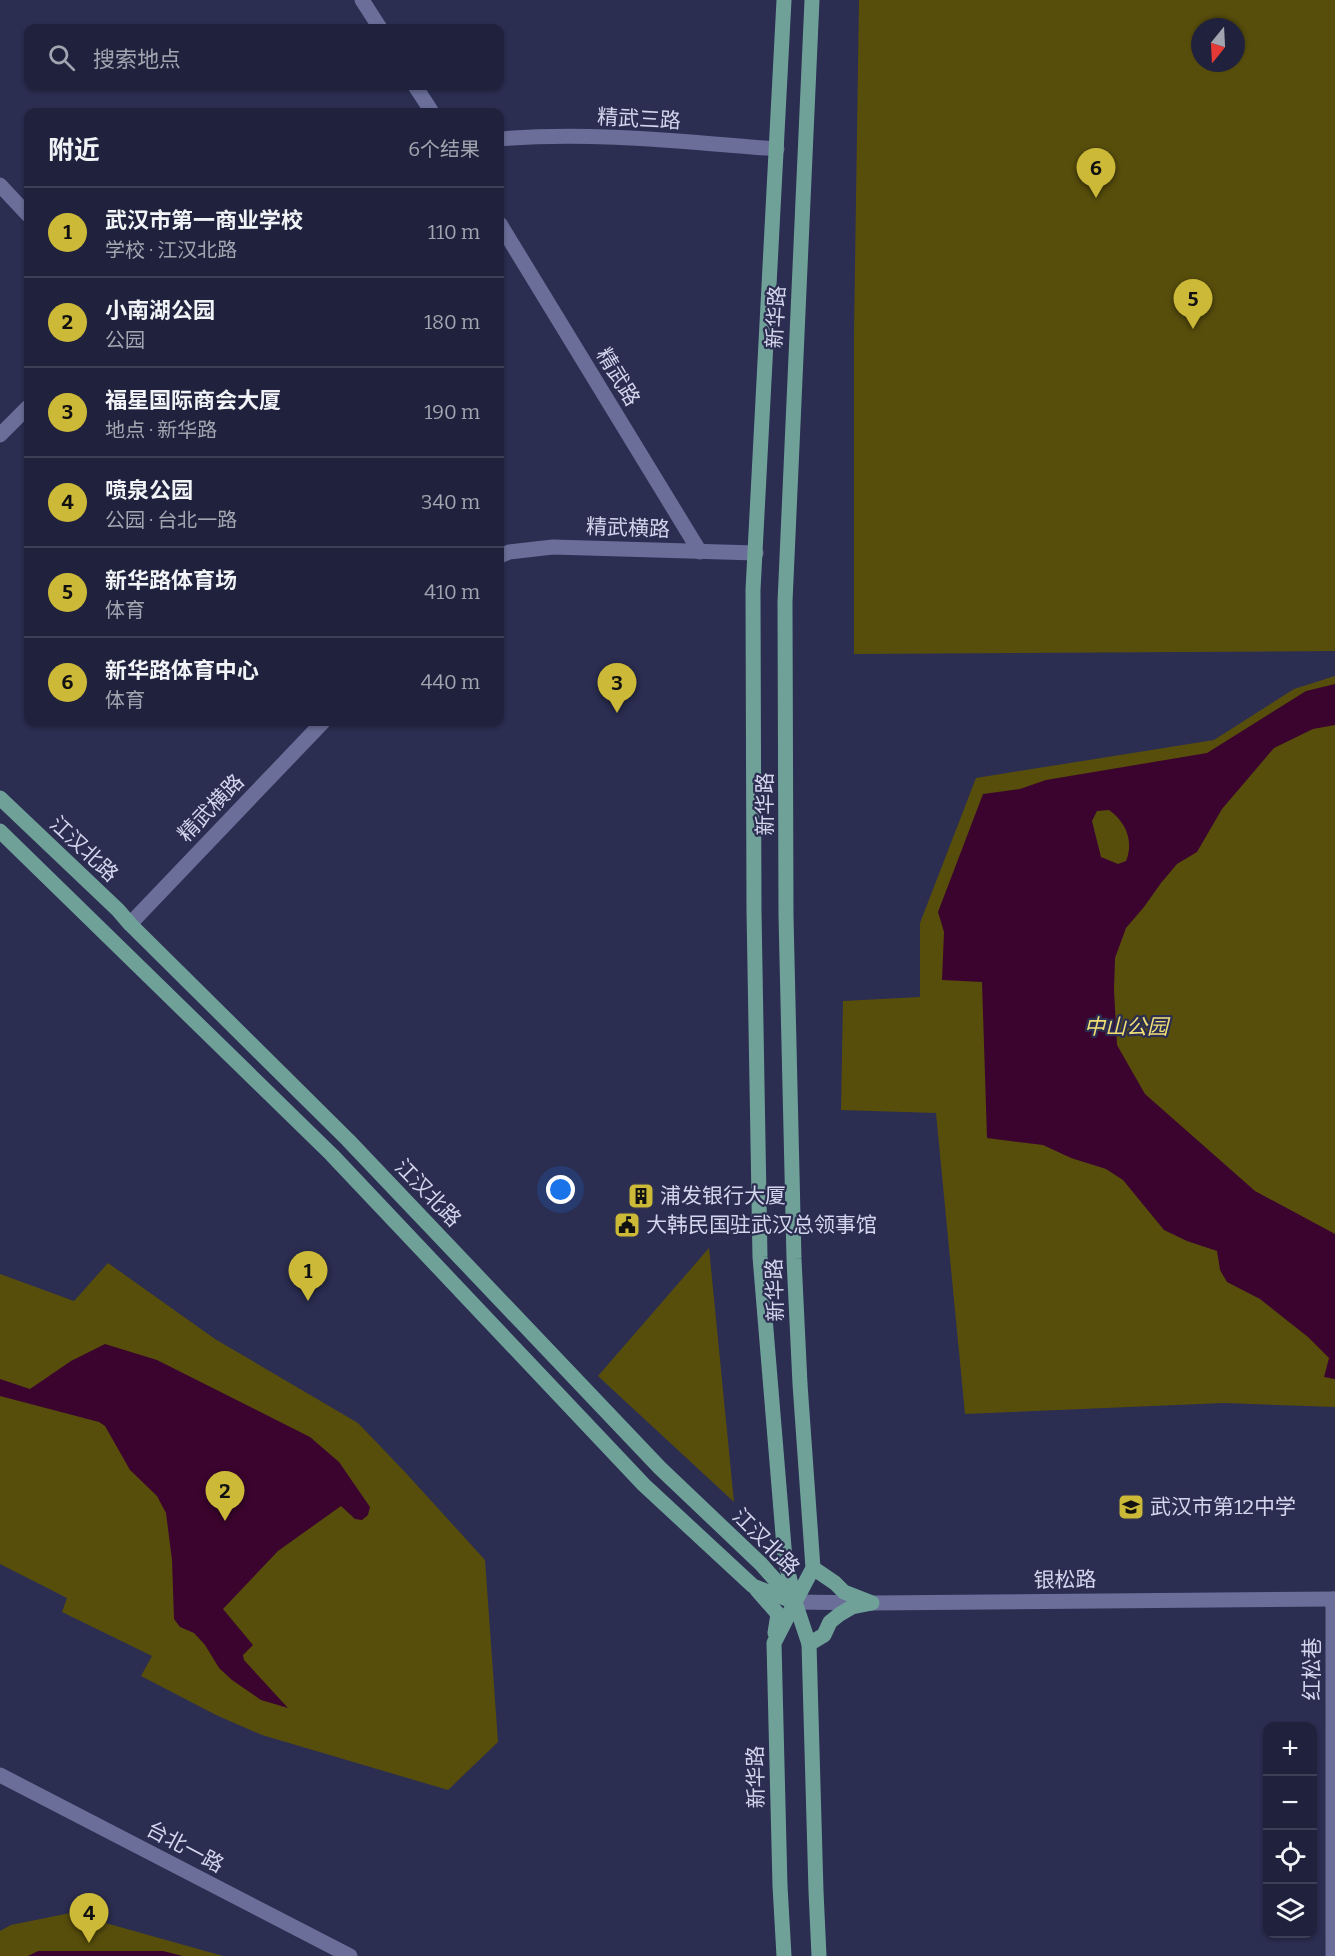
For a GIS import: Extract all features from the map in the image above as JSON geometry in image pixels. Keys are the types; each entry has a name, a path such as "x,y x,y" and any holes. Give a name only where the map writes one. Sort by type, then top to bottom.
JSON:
{"main road":[{"name":"新华路","path":"784,0 753,590 754,911 760,1257 785,1559 795,1602 809,1644 819,1956"},
{"name":"新华路","path":"784,1956 774,1643 813,1568 794,1259 786,916 784,602 815,4"},
{"name":"江汉北路","path":"0,798 118,910 348,1140 660,1468 761,1564 795,1602"},
{"name":"江汉北路","path":"0,831 332,1155 644,1485 753,1586 795,1602"},
{"path":"761,1564 774,1566 785,1559"},
{"path":"813,1568 844,1592 872,1603"},
{"path":"753,1586 778,1614 774,1643"},
{"path":"809,1644 824,1635 830,1622 840,1614 852,1607 872,1603"}],"street":[{"path":"362,0 377,24"},
{"path":"418,90 429,108"},
{"name":"精武三路","path":"504,139 538,135 601,137 777,148"},
{"path":"0,185 24,211"},
{"name":"精武路","path":"504,231 700,552"},
{"path":"0,435 24,411"},
{"name":"精武横路","path":"504,554 553,547 756,554"},
{"name":"精武横路","path":"130,924 319,726"},
{"name":"银松路","path":"795,1602 1334,1599"},
{"name":"红松巷","path":"1334,1599 1334,1956"},
{"name":"台北一路","path":"0,1775 350,1956"}],"green space":[{"path":"859,0 1335,0 1335,651 854,654 854,333"},
{"name":"中山公园","path":"1335,676 1335,1407 1224,1403 965,1414 936,1113 841,1110 843,1001 920,997 920,923 976,778 1214,740 1294,689"},
{"path":"709,1248 734,1502 598,1376"},
{"path":"108,1263 215,1339 358,1423 485,1560 498,1742 448,1790 262,1735 216,1715 141,1676 152,1656 62,1612 67,1598 0,1564 0,1274 74,1301"},
{"path":"70,1913 223,1956 0,1956 0,1931 11,1925"}],"shaded area":[{"path":"1335,684 1335,725 1313,729 1274,748 1222,809 1197,852 1177,864 1126,928 1115,958 1114,990 1117,1045 1145,1094 1255,1191 1335,1234 1335,1379 1324,1377 1329,1358 1308,1337 1260,1299 1227,1282 1220,1270 1217,1251 1164,1230 1123,1180 1106,1169 1071,1158 1043,1145 987,1138 982,982 942,980 944,932 938,912 983,794 1020,789 1046,780 1207,753 1306,691","holes":["1109,810 1124,826 1129,839 1126,861 1118,864 1101,857 1092,821 1097,811"]},
{"path":"105,1344 157,1360 310,1437 339,1462 370,1507 368,1515 362,1520 355,1519 341,1506 278,1551 223,1609 253,1645 243,1655 244,1660 288,1708 261,1700 232,1680 219,1668 205,1645 194,1633 180,1627 174,1619 172,1560 166,1513 157,1496 130,1470 105,1426 99,1422 0,1396 0,1379 30,1389 71,1361"},
{"path":"38,1951 163,1951 183,1956 28,1956"}],"place":[{"name":"新华路体育中心","path":"1096,198"},
{"name":"新华路体育场","path":"1193,329"},
{"name":"福星国际商会大厦","path":"617,713"},
{"name":"浦发银行大厦","path":"641,1196"},
{"name":"大韩民国驻武汉总领事馆","path":"627,1225"},
{"name":"武汉市第一商业学校","path":"308,1301"},
{"name":"武汉市第12中学","path":"1131,1507"},
{"name":"小南湖公园","path":"225,1521"},
{"name":"喷泉公园","path":"89,1943"}]}
